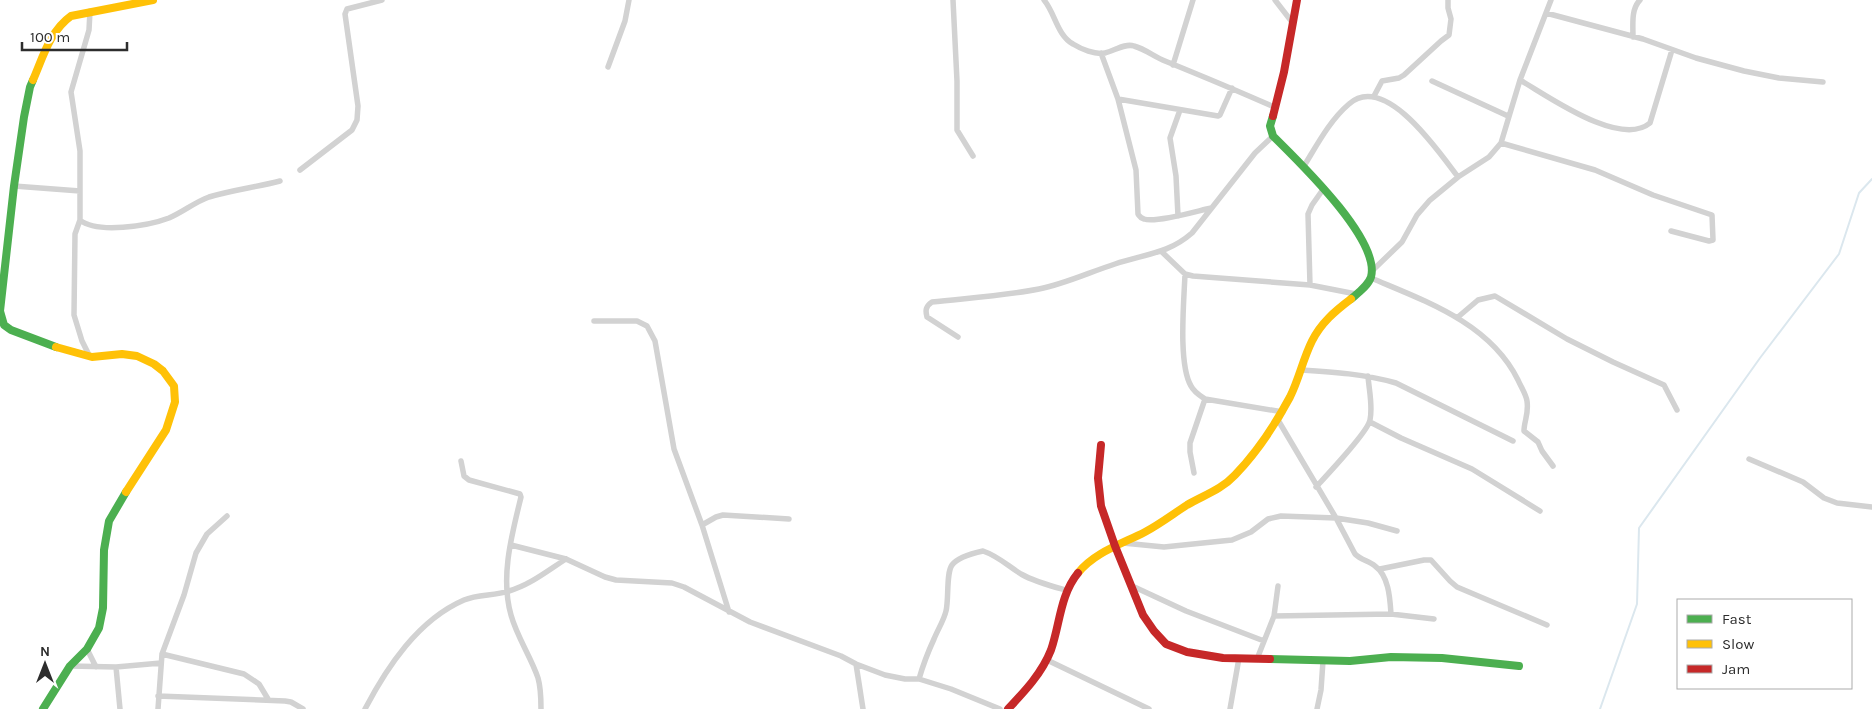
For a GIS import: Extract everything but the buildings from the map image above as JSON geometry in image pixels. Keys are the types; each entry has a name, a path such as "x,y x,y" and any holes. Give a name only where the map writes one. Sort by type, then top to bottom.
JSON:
{"street":[{"path":"43,709 70,666 87,649 99,628 104,550 109,521 166,430 172,417 175,393 174,383 169,376 141,357 126,354 90,357 12,332 6,326 2,320 0,305 14,186 30,87 48,43 56,29 66,19 90,11 153,0"},
{"path":"300,170 352,130 357,120 358,106 345,14 348,9 370,1 382,0"},
{"path":"608,67 625,21 629,0"},
{"path":"953,0 957,81 957,130 973,156"},
{"path":"1044,0 1050,7 1062,34 1070,43 1084,50 1102,53 1131,45 1173,65 1274,107"},
{"path":"1173,65 1193,0"},
{"path":"1275,0 1292,22"},
{"path":"1297,0 1284,72 1270,126 1272,136 1324,188 1364,242 1371,255 1372,274"},
{"path":"1374,96 1382,81 1404,76 1441,40 1449,35 1451,19 1448,0"},
{"path":"1008,709 1037,676 1047,660 1066,590 1082,568 1118,544 1153,528 1176,512 1219,488 1238,469 1283,412 1316,334 1333,313 1356,294 1402,242 1423,207 1458,177 1489,157 1501,143 1520,80 1551,0"},
{"path":"1633,37 1635,5 1640,0"},
{"path":"90,11 89,30 71,92 80,151 80,220 75,234 76,287 74,315 82,341 90,357"},
{"path":"1546,12 1744,71 1778,78 1823,82"},
{"path":"1520,80 1580,116 1620,129 1645,127 1650,123 1672,50"},
{"path":"1102,53 1118,99 1136,170 1138,214 1147,220 1178,216 1211,208"},
{"path":"1432,81 1508,116"},
{"path":"1118,99 1218,116 1232,88"},
{"path":"1304,166 1323,136 1349,103 1366,95 1384,99 1410,120 1458,177"},
{"path":"1178,216 1176,176 1170,138 1180,110"},
{"path":"958,337 927,317 927,306 932,302 1003,295 1040,289 1078,278 1114,264 1162,252 1180,244 1192,233 1255,153 1272,136"},
{"path":"1501,143 1594,170 1653,195 1712,215 1713,240 1709,241 1671,231"},
{"path":"80,220 88,225 106,227 151,222 172,216 209,198 280,181"},
{"path":"14,186 80,191"},
{"path":"1310,286 1308,214 1324,188"},
{"path":"1162,252 1185,274 1193,276 1310,286 1356,294"},
{"path":"1185,274 1184,360 1187,378 1191,387 1205,398 1283,412"},
{"path":"1372,274 1458,317 1504,356 1526,398 1528,416 1524,431 1538,442 1553,466"},
{"path":"1458,317 1478,300 1495,296 1568,339 1664,385 1677,410"},
{"path":"594,321 636,321 647,326 655,341 672,440 702,525 729,612"},
{"path":"1301,370 1368,376 1396,383 1513,441"},
{"path":"1316,487 1370,422 1371,406 1368,376"},
{"path":"1194,472 1190,443 1205,398"},
{"path":"1278,420 1359,558 1380,569 1431,560 1457,587 1547,625"},
{"path":"1370,422 1401,438 1472,469 1540,511"},
{"path":"1101,445 1098,478 1101,506 1118,544 1130,585 1143,615 1166,644 1187,652 1223,658 1323,661 1350,661 1391,657 1442,658 1519,666"},
{"path":"1749,459 1803,482 1824,498 1837,503 1872,507"},
{"path":"461,461 464,476 468,480 520,494 521,497 511,545 506,592 510,614 538,679 541,709"},
{"path":"702,525 723,515 789,520"},
{"path":"158,709 162,654 184,595 196,553 207,534 227,516"},
{"path":"1118,544 1174,547 1238,538 1274,517 1336,518 1368,523 1398,531"},
{"path":"511,545 566,559 616,580 672,583 684,587 750,622 841,656 856,664 885,675 905,679 919,679 952,689 1000,709"},
{"path":"919,679 923,665 946,612 949,596 949,572 950,566 954,562 983,551 999,558 1027,577 1066,590"},
{"path":"365,709 387,670 412,639 430,622 464,600 476,596 506,592 530,582 566,559"},
{"path":"1380,569 1387,586 1391,614"},
{"path":"1130,585 1186,611 1264,641"},
{"path":"1258,659 1274,616 1278,586"},
{"path":"1274,616 1391,614 1434,619"},
{"path":"87,649 96,667"},
{"path":"162,654 244,674 259,684 268,699"},
{"path":"1230,709 1240,658"},
{"path":"1047,660 1148,709"},
{"path":"1317,709 1321,690 1323,661"},
{"path":"70,666 116,667 161,663"},
{"path":"856,664 863,709"},
{"path":"116,667 120,709"},
{"path":"158,696 268,699 291,702 302,709"}],"waterway":[{"path":"1600,709 1637,604 1639,528 1760,358 1839,254 1859,193 1872,179"}],"traffic: fast":[{"path":"33,80 24,117 14,186 0,311 4,325 11,330 56,347"},
{"path":"1273,116 1270,126 1273,136 1335,202 1351,223 1371,261 1370,280 1351,299"},
{"path":"43,709 70,666 87,649 99,628 103,608 104,550 109,521 126,492"},
{"path":"1270,659 1350,661 1391,657 1442,658 1519,666"}],"traffic: slow":[{"path":"33,80 52,37 71,16 153,0"},
{"path":"1078,573 1092,559 1151,529 1187,505 1218,488 1235,475 1272,428 1293,390 1316,335 1329,318 1351,299"},
{"path":"56,347 92,357 122,354 137,356 154,364 163,371 174,386 175,402 166,430 126,492"}],"traffic: jam":[{"path":"1273,116 1284,72 1297,0"},
{"path":"1101,445 1098,478 1101,506 1143,615 1154,631 1166,644 1187,652 1223,658 1270,659"},
{"path":"1008,709 1033,681 1043,666 1051,650 1067,591 1078,573"}]}
